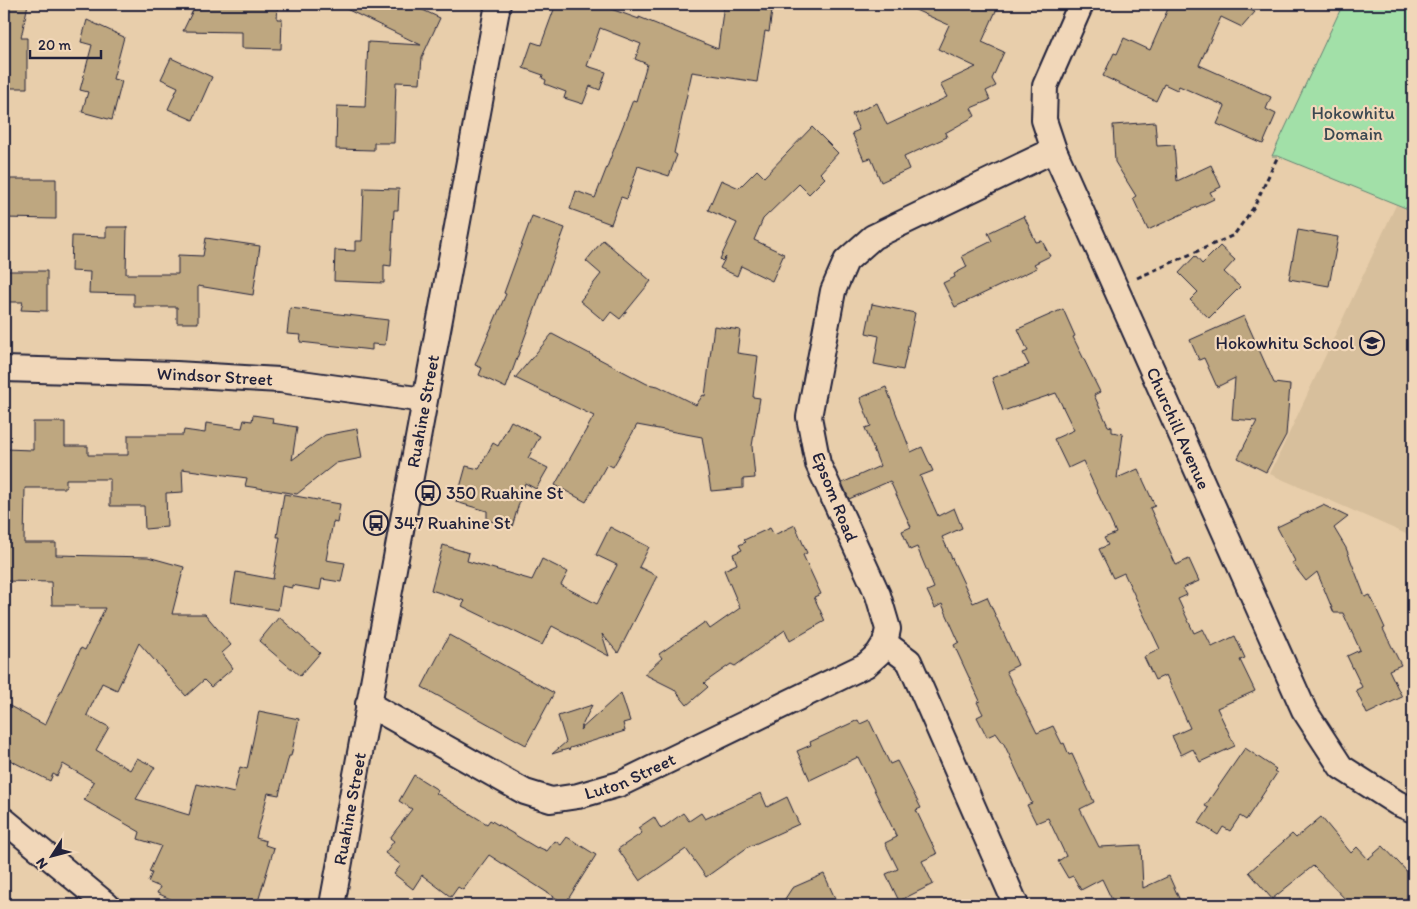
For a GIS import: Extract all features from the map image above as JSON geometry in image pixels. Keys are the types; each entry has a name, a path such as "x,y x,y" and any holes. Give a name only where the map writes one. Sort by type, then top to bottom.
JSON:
{"street":[{"name":"Ruahine Street","path":"332,905 498,4"},
{"name":"Churchill Avenue","path":"1081,4 1045,86 1044,120 1054,150 1304,710 1341,768 1397,803 1413,810"},
{"name":"Epsom Road","path":"885,643 888,629 878,595 818,464 809,416 833,291 846,261 873,237 1054,150"},
{"name":"Windsor Street","path":"4,369 176,374 280,380 424,400"},
{"name":"Luton Street","path":"368,704 525,792 550,800 578,796 620,784 866,664 878,654 885,643"},
{"path":"885,643 909,662 1016,905"},
{"path":"4,820 107,905"}],"path":[{"path":"1114,288 1234,235 1254,207 1278,156"}],"shaded area":[{"name":"Hokowhitu School","path":"1396,205 1413,211 1413,537 1270,474"}],"green space":[{"name":"Hokowhitu Domain","path":"1343,4 1413,4 1413,211 1278,156 1272,156"}],"building":[{"path":"4,4 28,4 21,38 27,38 27,88 4,88"},
{"path":"196,4 278,4 277,19 282,19 281,49 242,48 242,32 183,31"},
{"path":"336,4 410,4 440,18 422,57 420,83 396,82 394,143 374,143 374,150 336,149 337,106 365,107 368,42 421,45"},
{"path":"556,4 597,4 639,19 639,17 718,49 724,4 772,11 769,32 765,31 757,82 692,72 674,153 677,155 669,176 638,166 627,199 621,197 611,224 570,209 576,191 595,198 633,100 636,101 647,64 635,59 641,44 600,28 587,66 606,72 600,90 590,86 583,104 564,98 566,92 545,84 546,80 542,78 543,75 523,68 532,42 541,45"},
{"path":"902,4 999,4 982,42 1004,52 992,79 996,86 986,91 990,100 971,108 975,116 945,133 947,137 904,157 909,169 881,182 871,158 864,160 852,133 859,130 852,114 877,103 887,125 947,97 940,84 976,67 938,49 949,25"},
{"path":"1170,4 1237,4 1255,12 1242,27 1221,17 1199,65 1271,97 1266,109 1276,114 1263,144 1217,124 1225,106 1179,86 1177,90 1164,84 1156,101 1103,76 1114,53 1117,54 1124,38 1150,50"},
{"path":"87,20 124,37 113,79 122,81 112,120 82,112 88,92 80,90 92,45 81,42"},
{"path":"171,58 212,77 193,120 168,109 178,87 161,79"},
{"path":"1155,122 1157,146 1174,145 1177,181 1211,165 1221,187 1210,192 1214,199 1148,230 1133,198 1136,196 1115,162 1113,125"},
{"path":"812,127 838,153 820,173 825,178 809,194 799,184 763,219 754,240 784,254 772,281 741,266 737,276 720,268 726,257 722,261 720,259 737,223 708,210 721,180 739,188 757,170 764,177"},
{"path":"4,179 56,179 56,219 4,218"},
{"path":"364,188 399,189 398,210 394,210 391,266 384,265 384,283 334,281 335,250 355,251 355,241 362,241"},
{"path":"532,216 565,228 506,388 479,375 482,368 475,365 506,294 504,293"},
{"path":"1024,216 1036,242 1042,241 1050,256 1034,264 1037,268 955,307 943,283 955,277 954,274 967,267 962,256 992,241 988,233"},
{"path":"106,227 127,227 126,274 178,274 178,255 203,256 206,238 260,246 253,295 198,286 198,323 177,323 177,307 134,307 134,294 89,293 90,272 71,271 72,236 106,237"},
{"path":"1298,230 1338,237 1329,286 1289,279"},
{"path":"603,240 651,281 620,319 611,312 604,321 580,301 601,274 586,261"},
{"path":"1220,246 1235,260 1224,272 1240,287 1209,318 1190,300 1198,292 1179,273 1195,256 1202,264"},
{"path":"4,271 47,271 47,311 21,310 23,302 4,302"},
{"path":"872,304 915,313 903,370 874,364 879,336 866,333"},
{"path":"290,308 388,320 385,345 372,344 372,350 300,342 301,335 287,334"},
{"path":"1063,309 1075,336 1073,337 1100,392 1094,395 1108,426 1112,427 1112,432 1123,434 1117,478 1138,469 1155,506 1150,508 1176,565 1189,559 1199,581 1183,588 1187,595 1178,599 1194,633 1203,629 1212,647 1235,636 1245,658 1240,660 1255,691 1217,708 1235,746 1200,762 1193,749 1181,755 1172,736 1190,728 1166,675 1155,680 1144,657 1160,649 1124,573 1113,578 1099,549 1108,545 1104,538 1116,533 1083,461 1068,468 1054,439 1074,430 1056,393 1003,411 992,378 1029,365 1023,353 1028,351 1018,329"},
{"path":"1244,316 1274,383 1290,385 1286,435 1266,472 1238,458 1257,421 1232,419 1235,378 1217,387 1204,358 1199,360 1190,340"},
{"path":"714,326 740,330 737,353 758,356 753,397 760,398 752,446 755,478 743,479 743,488 711,491 702,437 637,425 613,467 607,464 586,502 555,485 594,416 515,378 552,334 647,384 658,386 696,405 703,395 705,396"},
{"path":"886,387 911,452 922,447 933,471 920,476 938,516 954,508 962,528 942,537 973,603 987,597 1018,665 1006,671 1037,733 1053,726 1069,755 1072,754 1094,802 1080,809 1099,847 1141,845 1143,888 1169,876 1182,905 1107,905 1113,902 1102,879 1081,890 1073,876 1068,878 1058,861 1066,856 1048,818 1036,823 1027,805 1032,803 1004,744 996,733 987,737 977,717 983,714 977,702 980,701 954,645 959,642 942,604 935,608 927,591 934,588 917,547 910,550 902,531 911,527 890,481 849,499 842,483 880,466 865,428 871,426 860,398"},
{"path":"253,415 273,418 272,423 297,427 292,460 325,435 357,429 362,458 336,463 297,494 245,486 247,478 182,469 183,492 166,493 167,527 145,529 144,506 110,506 110,479 66,479 66,488 25,488 24,543 56,543 56,555 148,557 184,567 172,614 205,614 231,645 222,653 233,668 211,687 204,680 186,696 139,643 117,690 102,683 87,715 109,727 96,750 130,770 137,758 155,767 136,799 189,815 197,784 234,793 240,767 247,769 259,711 299,719 291,756 289,756 279,795 268,793 256,838 266,841 265,845 274,848 257,905 184,905 157,893 160,887 148,882 152,873 149,872 161,846 138,839 140,832 84,800 94,782 63,764 57,776 53,774 50,781 4,757 4,703 45,725 81,648 85,650 105,608 79,608 79,605 52,605 51,582 4,581 4,449 33,450 33,422 65,422 65,446 88,446 88,455 128,455 128,435 183,435 184,430 205,433 206,423 242,428 244,420 252,421"},
{"path":"511,421 540,436 528,458 548,468 536,489 525,483 512,527 487,520 487,511 456,502 466,466 479,469 493,443 498,446"},
{"path":"284,494 340,504 337,523 333,522 326,560 345,563 341,582 322,579 320,590 292,585 292,588 282,586 278,610 231,602 236,572 273,579 280,537 277,537"},
{"path":"1323,505 1348,517 1334,528 1346,548 1365,597 1370,595 1385,628 1383,629 1401,665 1389,670 1402,697 1367,714 1356,690 1362,687 1347,656 1360,650 1343,613 1334,613 1317,572 1306,581 1292,563 1295,561 1277,527"},
{"path":"795,525 807,553 803,555 821,594 814,597 825,621 790,641 785,630 735,666 731,664 704,683 708,687 687,705 674,689 644,674 662,658 659,654 705,622 710,629 740,608 724,570 737,564 733,554 742,550 739,545 746,542 744,540 770,528 774,535"},
{"path":"610,527 649,547 639,567 657,576 618,653 602,634 609,656 552,626 542,645 462,606 465,601 431,590 443,545 469,553 467,561 532,580 542,559 568,572 561,585 597,604 617,565 596,555"},
{"path":"279,617 320,653 300,676 259,641"},
{"path":"449,635 554,693 526,745 422,687"},
{"path":"621,693 630,721 623,723 625,731 570,748 569,751 568,749 552,754 566,742 558,716 592,705 580,730"},
{"path":"858,720 860,724 869,720 890,764 897,761 921,808 916,810 937,854 922,861 933,884 899,901 886,874 898,869 885,843 897,837 858,757 810,780 797,751 811,745 810,742"},
{"path":"1245,748 1276,769 1274,771 1277,773 1246,820 1240,816 1230,831 1223,827 1218,835 1199,823 1209,808 1205,806"},
{"path":"414,775 438,790 436,793 487,824 490,820 537,848 547,851 555,841 561,845 567,837 596,855 565,904 489,855 463,890 458,887 451,897 422,875 413,889 394,874 401,865 385,853 394,841 390,838 412,809 399,801"},
{"path":"761,793 767,807 787,797 799,824 748,847 706,877 686,849 640,881 618,849 642,833 638,828 654,817 661,829 683,813 689,821 701,813 705,819"},
{"path":"1321,817 1351,853 1357,847 1368,859 1383,846 1413,878 1413,905 1351,905 1313,866 1272,899 1249,872 1292,834 1296,838"},
{"path":"824,874 838,905 781,905 792,888"}],"place":[{"name":"Hokowhitu School","path":"1372,343"},
{"name":"350 Ruahine St","path":"428,493"},
{"name":"347 Ruahine St","path":"376,523"}]}
